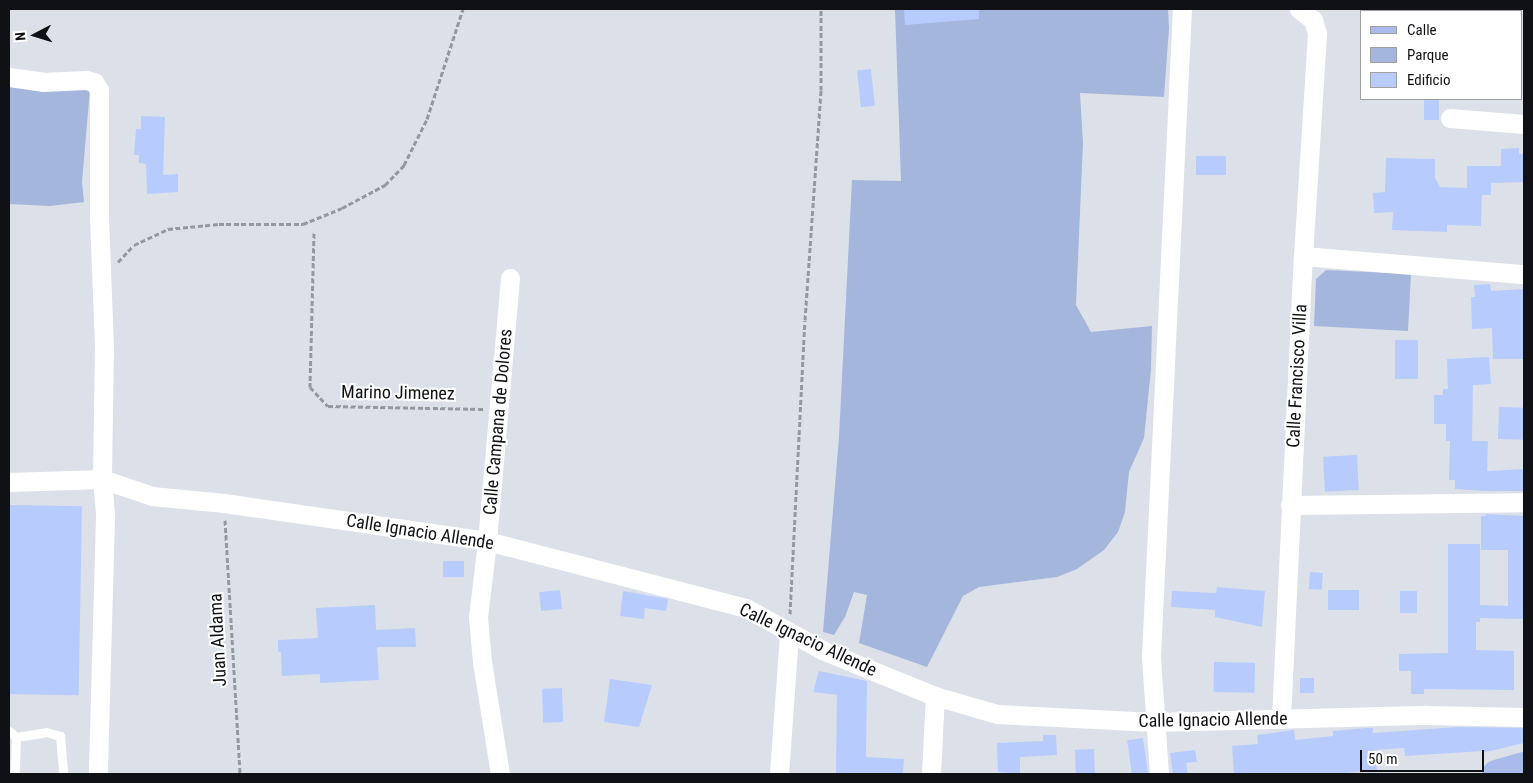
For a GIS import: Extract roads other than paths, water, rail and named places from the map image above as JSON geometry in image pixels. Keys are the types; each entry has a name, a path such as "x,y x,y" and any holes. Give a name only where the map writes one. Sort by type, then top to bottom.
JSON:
{"main road":[{"path":"1496,774 1524,766"}],"street":[{"path":"1159,774 1151,656 1182,9"},
{"name":"Calle Francisco Villa","path":"1281,719 1302,256 1317,33 1313,20 1299,9"},
{"path":"9,77 43,82 86,80 94,82 99,90 99,217 104,346 102,479 104,517 98,774"},
{"path":"1450,118 1524,124"},
{"path":"1302,256 1524,274"},
{"name":"Calle Campana de Dolores","path":"500,774 482,662 478,617 488,541 510,278"},
{"name":"Calle Ignacio Allende","path":"9,482 102,479 152,496 224,503 488,541 746,608 822,650 935,696 997,714 1154,722 1427,715 1524,717"},
{"path":"1290,505 1524,502"},
{"path":"780,774 789,632"},
{"path":"931,774 935,696"}],"lane":[{"path":"15,774 13,734 46,732 60,736 63,774"}]}
